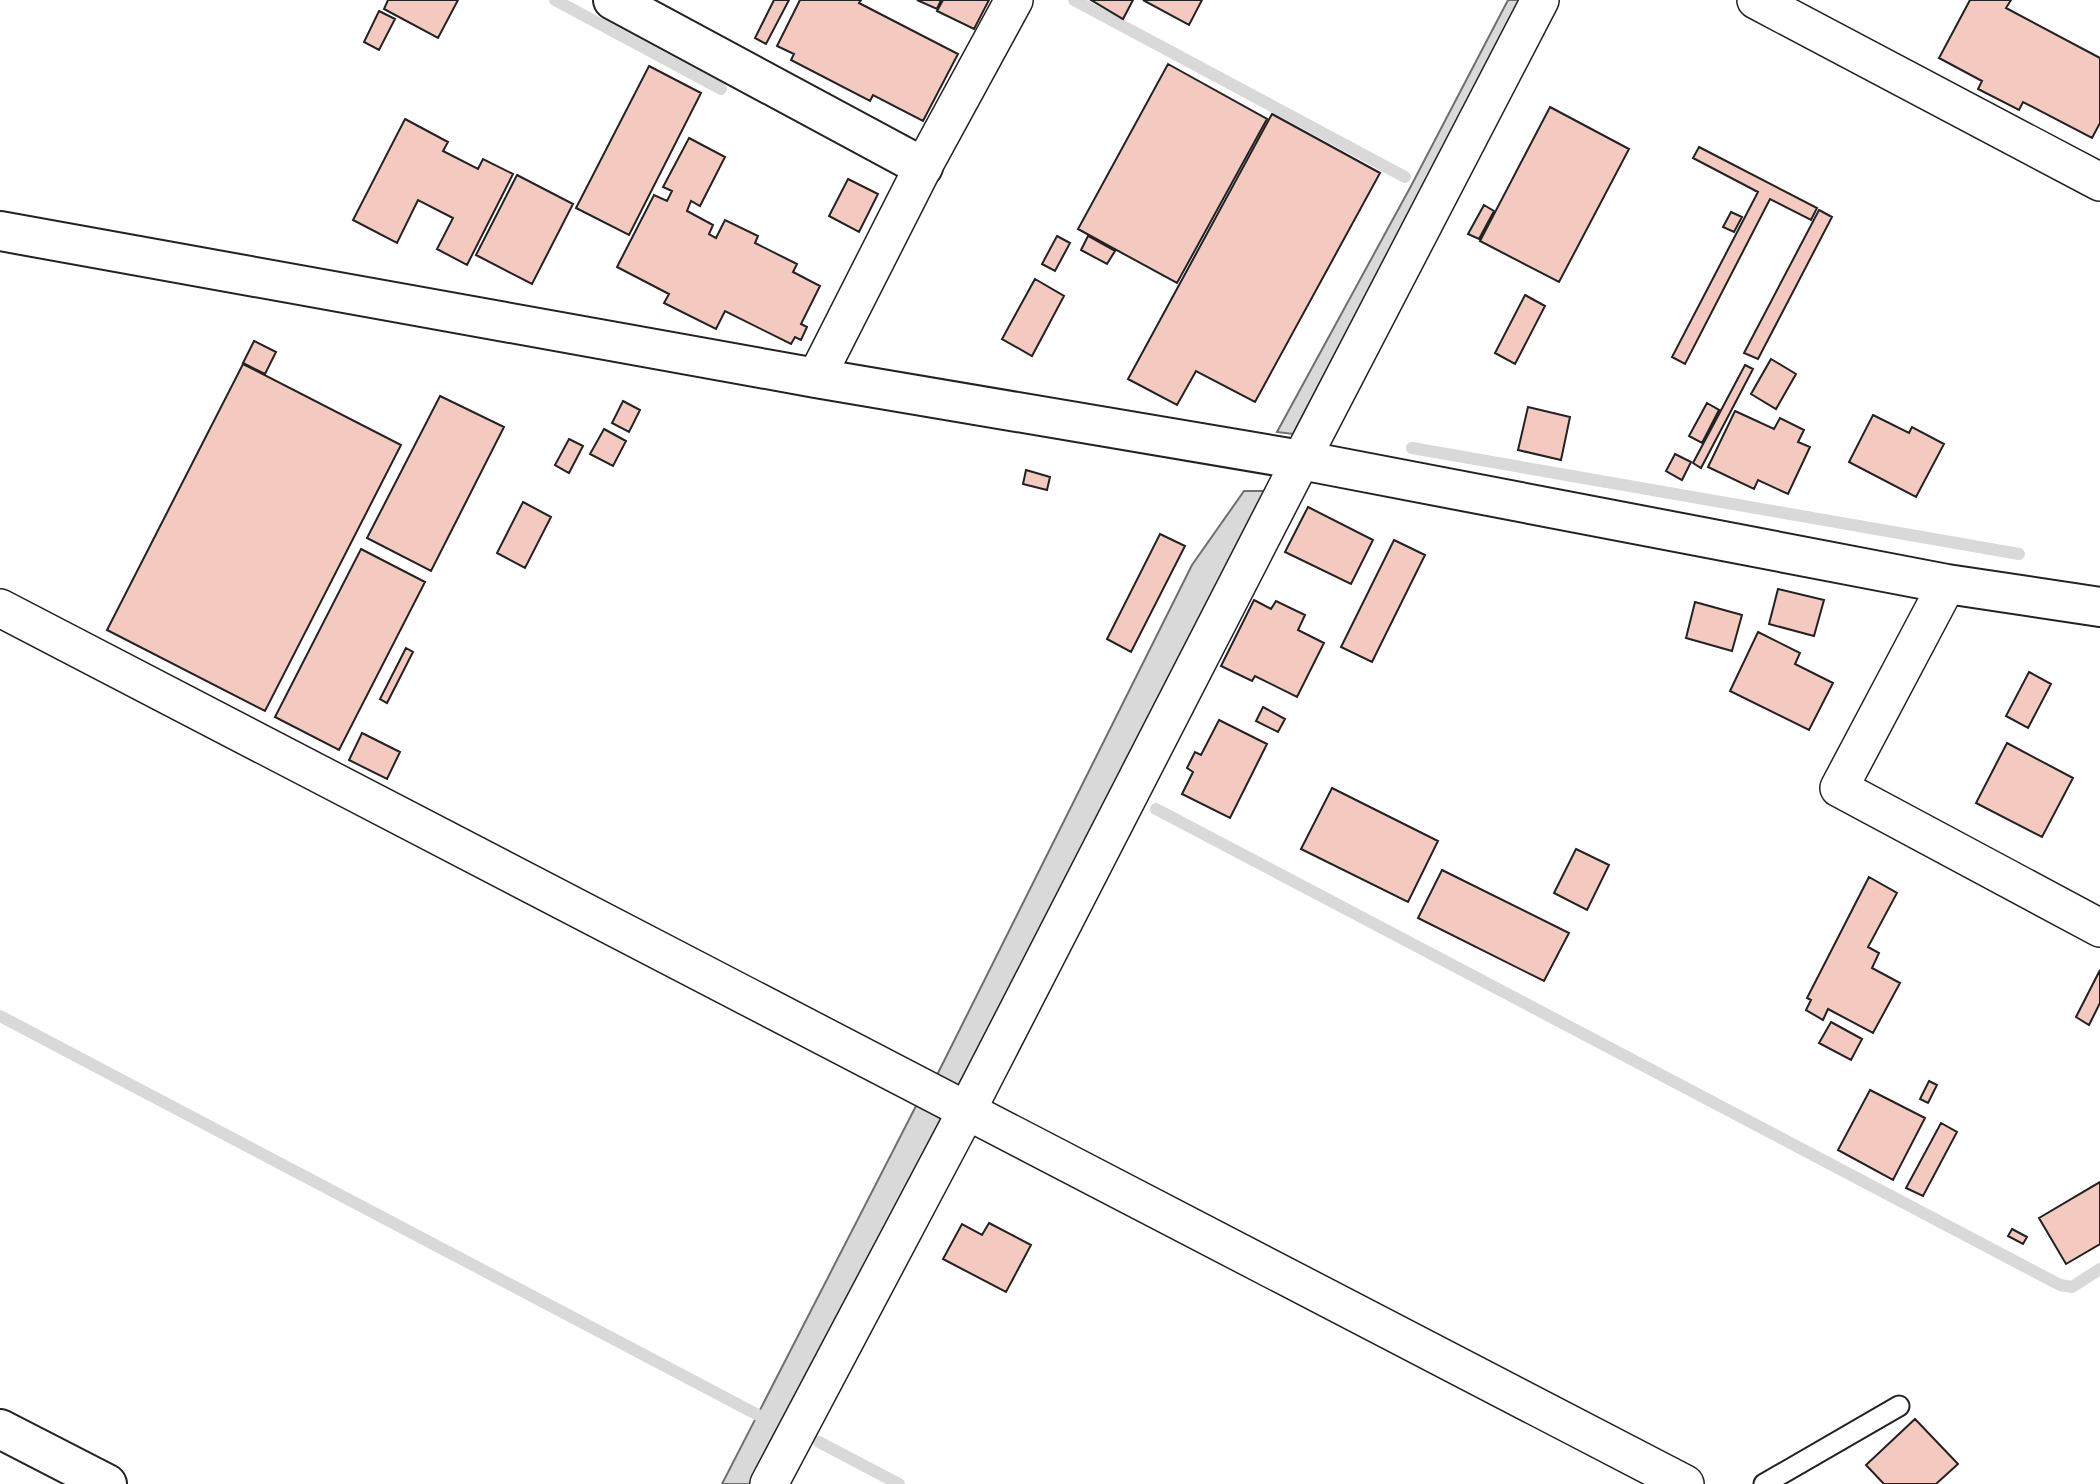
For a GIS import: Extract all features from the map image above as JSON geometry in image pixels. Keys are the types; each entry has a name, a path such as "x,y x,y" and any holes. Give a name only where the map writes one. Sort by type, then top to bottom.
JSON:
{"street":[{"path":"613,0 923,167"},
{"path":"816,378 923,167 1014,0"},
{"path":"769,1484 962,1107 1540,0"},
{"path":"1756,0 2100,182"},
{"path":"0,231 816,378 1301,460 1947,584 2100,607"},
{"path":"1947,584 1839,788 2100,928"},
{"path":"0,608 1685,1484"},
{"path":"0,1429 107,1484"}],"lane":[{"path":"1764,1484 1899,1406"}],"shaded area":[{"path":"1508,0 1521,0 1293,434 1277,432 1411,186"},
{"path":"1244,491 1263,491 1263,502 750,1484 722,1484 917,1104 935,1079 1192,565"}],"building":[{"path":"388,0 458,0 438,38 384,9"},
{"path":"774,0 789,0 766,44 755,38"},
{"path":"800,0 861,0 859,3 958,54 923,121 873,95 870,101 791,60 794,54 777,46"},
{"path":"917,0 941,0 937,9"},
{"path":"943,0 989,0 974,29 937,11"},
{"path":"1091,0 1133,0 1123,19"},
{"path":"1143,0 1202,0 1189,25"},
{"path":"1970,0 2011,0 2006,8 2100,58 2100,123 2092,138 2023,102 2019,110 1978,89 1982,81 1939,58"},
{"path":"379,11 395,19 379,50 364,42"},
{"path":"1168,64 1267,119 1177,283 1078,229"},
{"path":"649,66 701,93 629,235 576,208"},
{"path":"1550,107 1629,149 1559,282 1480,241"},
{"path":"1272,114 1380,173 1255,402 1196,371 1177,405 1128,379"},
{"path":"405,119 448,142 443,151 478,169 483,159 513,174 467,265 437,249 453,218 418,200 397,243 353,220"},
{"path":"689,138 725,157 700,206 691,201 687,211 713,225 709,234 716,238 725,220 758,236 755,243 797,264 793,272 820,286 801,324 807,327 801,340 795,337 791,344 725,311 716,329 664,303 669,294 617,267 654,195 667,201 672,191 663,187"},
{"path":"1699,147 1817,208 1811,220 1770,199 1685,364 1672,357 1758,192 1693,158"},
{"path":"517,175 573,204 532,284 476,255"},
{"path":"848,179 878,194 859,232 829,216"},
{"path":"1484,205 1494,211 1479,239 1468,234"},
{"path":"1819,210 1832,217 1758,359 1744,353"},
{"path":"1731,212 1742,217 1734,232 1723,227"},
{"path":"1057,236 1070,243 1055,271 1042,264"},
{"path":"1088,236 1115,251 1107,264 1081,250"},
{"path":"1035,279 1064,296 1032,356 1002,339"},
{"path":"1525,295 1545,306 1515,364 1495,353"},
{"path":"254,341 276,352 265,374 243,363"},
{"path":"1771,359 1796,374 1776,409 1751,394"},
{"path":"243,364 401,445 265,711 107,630"},
{"path":"1745,365 1753,369 1701,468 1693,463"},
{"path":"440,396 504,427 431,571 367,538"},
{"path":"623,401 640,410 629,432 612,423"},
{"path":"1707,403 1719,410 1702,443 1689,436"},
{"path":"1528,407 1570,417 1561,460 1518,450"},
{"path":"1735,411 1774,429 1780,418 1804,430 1798,442 1810,447 1788,494 1758,480 1754,489 1708,467"},
{"path":"1873,415 1909,433 1912,427 1944,444 1916,497 1849,462"},
{"path":"604,429 626,441 613,466 590,454"},
{"path":"569,439 583,446 569,473 555,465"},
{"path":"1675,454 1691,462 1682,480 1666,471"},
{"path":"1026,470 1050,477 1047,490 1023,484"},
{"path":"523,502 551,517 525,568 497,553"},
{"path":"1308,507 1373,540 1351,584 1285,552"},
{"path":"1160,534 1185,546 1131,652 1107,639"},
{"path":"1394,540 1425,555 1372,662 1341,647"},
{"path":"361,549 425,582 339,750 275,717"},
{"path":"1778,589 1824,600 1814,636 1769,624"},
{"path":"1254,600 1271,609 1276,601 1305,615 1298,630 1324,643 1297,697 1255,676 1252,681 1221,666"},
{"path":"1695,602 1742,615 1732,651 1686,638"},
{"path":"1758,632 1800,653 1795,664 1833,683 1809,730 1730,691"},
{"path":"406,648 413,652 387,703 380,699"},
{"path":"2029,672 2051,684 2028,728 2006,716"},
{"path":"1263,707 1285,719 1278,732 1256,721"},
{"path":"1219,720 1267,744 1230,818 1182,794 1193,772 1187,768 1195,752 1201,755"},
{"path":"362,733 400,752 387,779 349,760"},
{"path":"2007,743 2073,778 2042,837 1976,803"},
{"path":"1332,788 1438,841 1408,902 1301,849"},
{"path":"1576,849 1609,865 1587,910 1554,893"},
{"path":"1442,870 1569,933 1544,981 1418,918"},
{"path":"1869,877 1897,893 1868,947 1879,953 1872,968 1900,983 1873,1033 1828,1009 1823,1020 1806,1010 1811,1000 1807,998"},
{"path":"2100,970 2100,1003 2089,1025 2076,1017"},
{"path":"1831,1022 1862,1039 1851,1060 1819,1043"},
{"path":"1929,1081 1937,1085 1928,1103 1920,1099"},
{"path":"1870,1090 1925,1118 1893,1180 1838,1150"},
{"path":"1941,1123 1957,1132 1923,1196 1906,1188"},
{"path":"2100,1182 2100,1244 2066,1264 2039,1218"},
{"path":"989,1223 1031,1245 1006,1292 943,1259 962,1224 982,1235"},
{"path":"2012,1229 2027,1237 2023,1244 2008,1236"},
{"path":"1915,1419 1958,1464 1936,1484 1884,1484 1866,1465"}],"waterway":[{"path":"555,0 721,89"},
{"path":"1074,0 1405,177"},
{"path":"1412,448 2019,554"},
{"path":"1156,809 2060,1285 2072,1287 2100,1269"},
{"path":"0,1016 758,1415"},
{"path":"819,1442 899,1484"}]}
